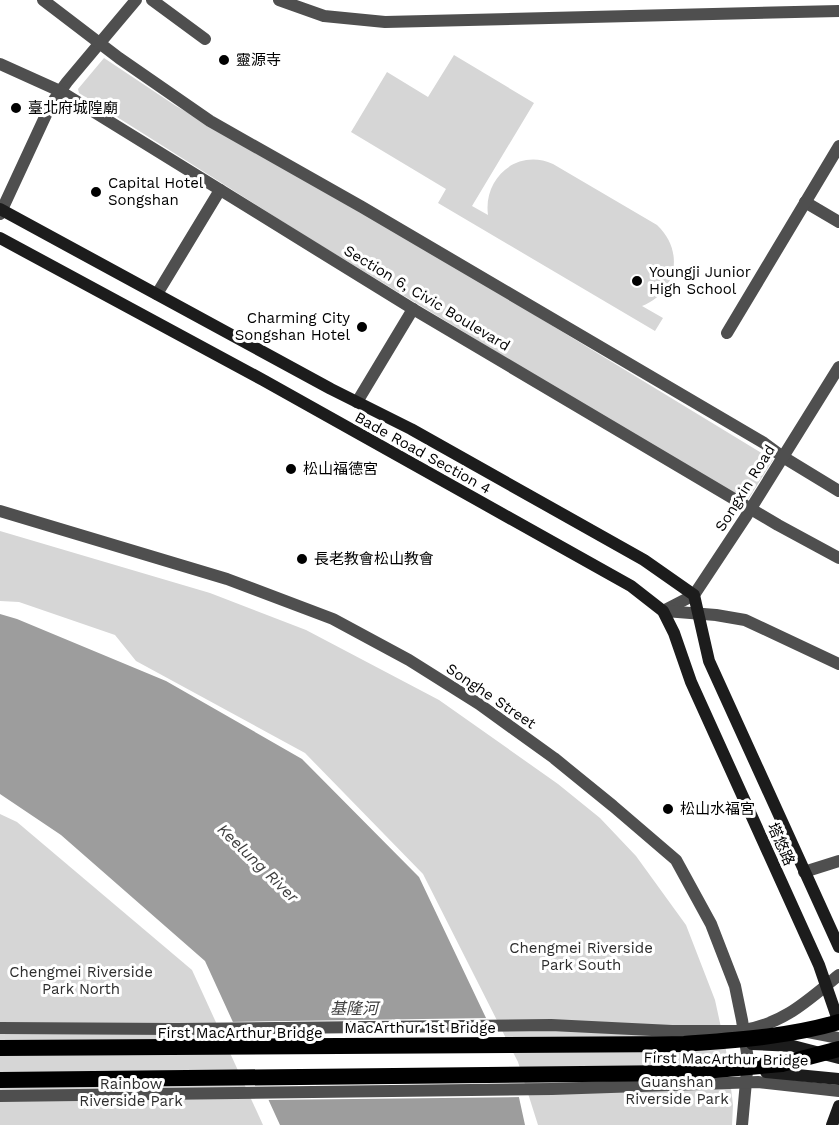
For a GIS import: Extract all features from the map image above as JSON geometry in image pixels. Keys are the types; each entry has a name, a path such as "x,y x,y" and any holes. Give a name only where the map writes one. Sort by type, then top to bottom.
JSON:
{"highway":[{"name":"MacArthur 1st Bridge","path":"0,1049 684,1044 750,1039 816,1029 839,1023"},
{"path":"0,1079 681,1072 771,1066 839,1049"}],"main road":[{"name":"Bade Road Section 4","path":"1,211 411,429 644,560 694,595"},
{"name":"Bade Road Section 4","path":"0,238 263,380 631,586 663,611"},
{"name":"塔悠路","path":"694,595 709,661 839,947"},
{"name":"塔悠路","path":"663,611 674,633 691,682 819,965 839,1023"},
{"name":"First MacArthur Bridge","path":"0,1049 750,1044 793,1046 839,1058"},
{"name":"First MacArthur Bridge","path":"0,1079 777,1072 839,1079"},
{"path":"832,1125 839,1106"}],"street":[{"path":"43,0 119,58 210,121 764,443 783,458 839,490"},
{"path":"1,211 51,104 60,90 136,0"},
{"path":"152,0 205,39"},
{"path":"279,0 324,16 385,22 839,11"},
{"name":"Section 6, Civic Boulevard","path":"0,63 60,90 413,309 838,558"},
{"path":"727,333 839,146"},
{"path":"157,294 220,190"},
{"path":"806,202 839,222"},
{"path":"357,402 413,309"},
{"name":"Songxin Road","path":"663,611 694,595 839,367"},
{"name":"Songhe Street","path":"0,511 227,579 333,619 409,660 479,704 554,758 676,860 711,924 735,986 748,1060 742,1125"},
{"path":"663,611 699,613 745,620 839,664"},
{"path":"804,873 839,861"},
{"path":"743,1030 764,1027 793,1011 839,975"},
{"path":"0,1028 177,1029 551,1025 672,1031 816,1033 839,1038"},
{"path":"0,1096 552,1089 758,1082 839,1091"}],"green space":[{"path":"454,55 534,103 472,206 488,215 491,189 497,178 515,163 540,160 553,164 657,225 666,235 674,258 670,281 654,300 642,306 663,318 655,331 438,203 446,189 351,132 387,72 428,97"},
{"path":"104,58 176,106 359,208 773,460 746,503 307,237 79,93 78,89"},
{"name":"Chengmei Riverside Park South","path":"0,531 210,593 306,630 439,700 558,784 600,818 636,856 686,925 715,1000 727,1055 733,1105 732,1125 538,1125 518,1062 423,874 305,753 136,661 115,635 19,602 0,601"},
{"name":"Chengmei Riverside Park North","path":"0,814 17,822 192,970 263,1125 0,1125"}],"water":[{"name":"基隆河","path":"0,614 166,681 302,759 419,877 515,1079 525,1125 280,1125 205,961 61,835 0,794"}],"pier":[{"path":"490,1018 517,1078 522,1097 265,1100 229,1022"}],"place":[{"name":"靈源寺","path":"224,60"},
{"name":"臺北府城隍廟","path":"16,108"},
{"name":"Capital Hotel Songshan","path":"96,192"},
{"name":"Youngji Junior High School","path":"637,281"},
{"name":"Charming City Songshan Hotel","path":"362,327"},
{"name":"松山福德宮","path":"291,469"},
{"name":"長老教會松山教會","path":"302,559"},
{"name":"松山水福宮","path":"668,809"}],"water label":[{"name":"Keelung River","path":"258,863"}],"park label":[{"name":"Guanshan Riverside Park","path":"677,1090"},
{"name":"Rainbow Riverside Park","path":"131,1092"}]}
